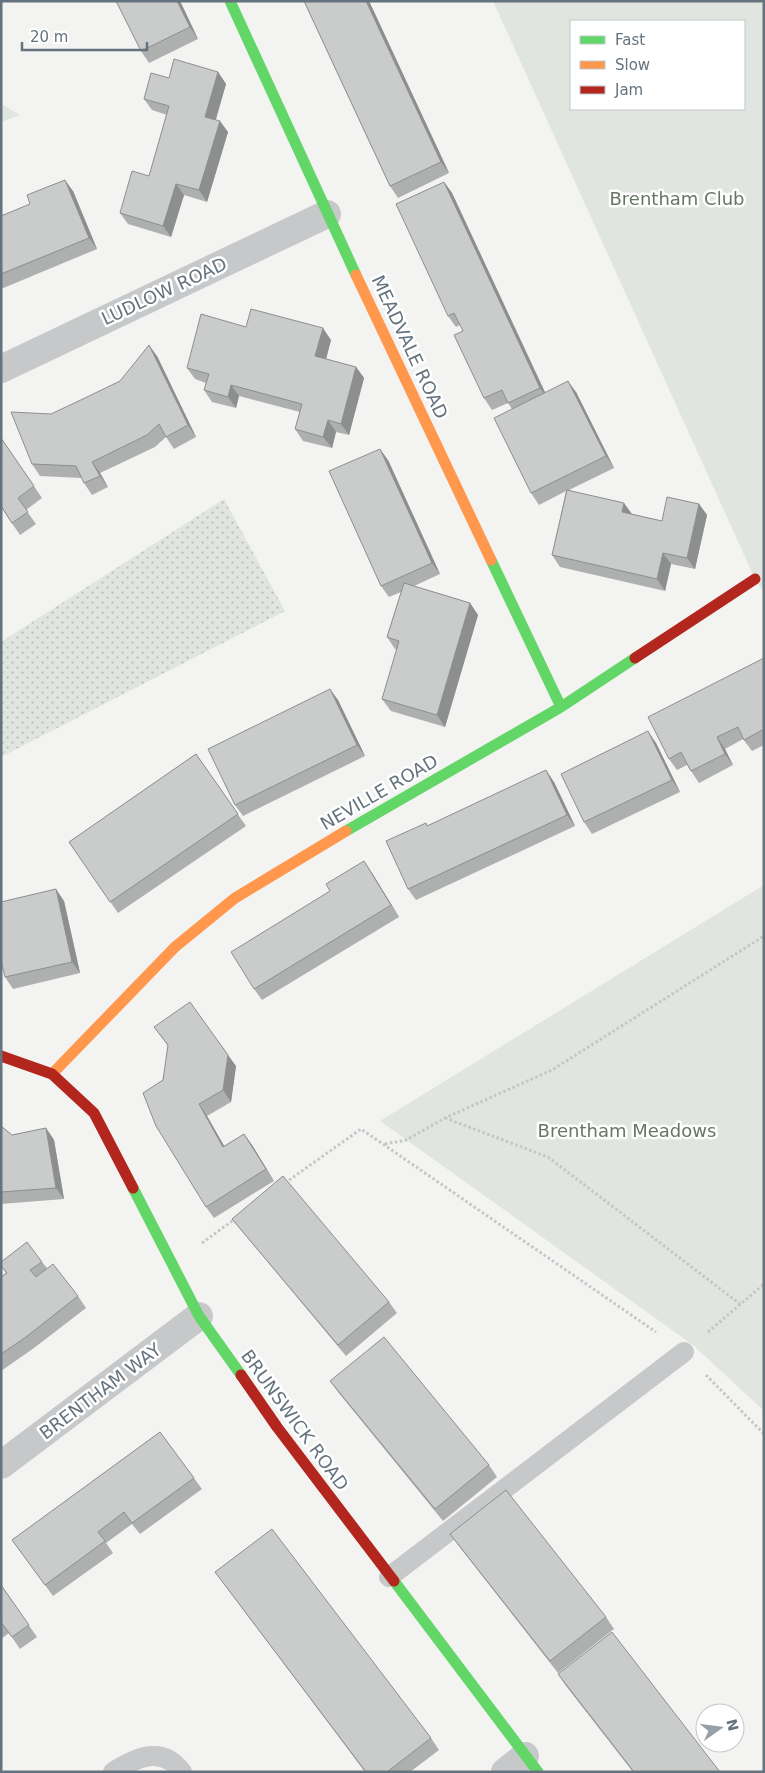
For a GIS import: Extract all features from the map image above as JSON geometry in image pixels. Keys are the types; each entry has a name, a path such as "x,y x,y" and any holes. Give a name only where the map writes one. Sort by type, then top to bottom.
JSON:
{"street":[{"name":"MEADVALE ROAD","path":"230,1 327,214 562,707"},
{"name":"LUDLOW ROAD","path":"1,369 327,214"},
{"name":"NEVILLE ROAD","path":"52,1074 175,947 235,898 313,850 562,707 754,579"},
{"path":"1,1056 52,1074"},
{"name":"BRUNSWICK ROAD","path":"52,1074 94,1114 199,1316 277,1427 389,1577 522,1766"},
{"name":"BRENTHAM WAY","path":"1,1466 199,1316"}],"lane":[{"path":"389,1577 684,1352"},
{"path":"113,1772 138,1759 154,1755 170,1759 182,1772"}],"path":[{"path":"385,1144 406,1140 445,1118 552,1070 764,936"},
{"path":"445,1118 548,1157 740,1304"},
{"path":"282,1185 361,1129 684,1352 764,1434"},
{"path":"173,1264 236,1219"},
{"path":"684,1352 764,1284"}],"green space":[{"name":"Brentham Club","path":"493,1 764,1 764,593 755,579"},
{"path":"1,104 20,115 1,122"},
{"path":"224,499 285,611 1,757 1,642"},
{"name":"Brentham Meadows","path":"764,885 764,1411 693,1345 380,1121"}],"building":[{"path":"116,1 177,1 190,27 141,51"},
{"path":"304,1 366,1 441,162 390,186"},
{"path":"174,59 218,72 205,117 220,121 199,190 176,184 163,226 120,213 132,171 149,176 169,106 144,99 151,73 169,78"},
{"path":"65,180 89,238 1,274 1,216 30,204 27,195"},
{"path":"444,182 540,388 508,403 502,390 484,398 454,335 463,331 454,313 448,316 396,204"},
{"path":"251,309 323,328 315,356 356,367 341,424 328,420 323,437 295,429 302,404 231,385 228,397 204,390 209,374 187,368 201,314 246,327"},
{"path":"149,345 188,425 166,437 159,424 147,435 92,462 100,476 84,483 76,466 32,464 11,412 51,414 120,381"},
{"path":"568,381 606,456 531,493 494,418"},
{"path":"1,438 34,486 18,498 28,512 12,523 1,506"},
{"path":"380,449 432,563 381,586 329,471"},
{"path":"567,490 624,503 622,512 662,521 667,497 699,504 687,558 663,553 657,579 552,555"},
{"path":"404,583 470,603 437,715 382,699 399,641 387,637"},
{"path":"764,658 764,729 744,740 738,727 717,737 725,754 691,771 681,752 669,759 648,717"},
{"path":"330,689 357,745 235,805 208,749"},
{"path":"648,731 672,780 584,822 561,774"},
{"path":"196,754 238,814 110,902 69,842"},
{"path":"546,770 567,815 408,889 386,841 426,823 427,826"},
{"path":"364,861 391,905 254,989 231,952 330,891 326,884"},
{"path":"56,889 72,962 5,977 1,960 1,902"},
{"path":"190,1002 228,1055 223,1090 199,1104 223,1147 244,1134 266,1169 206,1207 156,1126 143,1093 163,1080 168,1045 154,1027"},
{"path":"1,1126 12,1135 46,1128 56,1188 1,1192"},
{"path":"283,1176 389,1302 338,1345 232,1219"},
{"path":"27,1242 42,1262 30,1270 36,1277 53,1264 78,1296 1,1354 1,1277 7,1273 1,1266 1,1262"},
{"path":"384,1337 489,1465 435,1509 330,1381"},
{"path":"160,1432 194,1478 132,1523 124,1512 98,1532 105,1541 45,1585 12,1540"},
{"path":"506,1490 606,1617 550,1661 450,1534"},
{"path":"272,1529 431,1738 387,1772 366,1772 215,1572"},
{"path":"1,1585 29,1625 12,1637 1,1622"},
{"path":"612,1632 695,1740 695,1753 705,1753 720,1772 634,1772 558,1674"}],"traffic: fast":[{"path":"230,1 356,275"},
{"path":"491,560 561,707"},
{"path":"346,831 561,707 635,658"},
{"path":"133,1188 199,1316 241,1375"},
{"path":"394,1581 538,1772"}],"traffic: slow":[{"path":"356,275 491,560"},
{"path":"52,1074 175,947 235,898 346,831"}],"traffic: jam":[{"path":"635,658 755,579"},
{"path":"1,1056 52,1074 94,1113 133,1188"},
{"path":"241,1375 277,1427 394,1581"}]}
